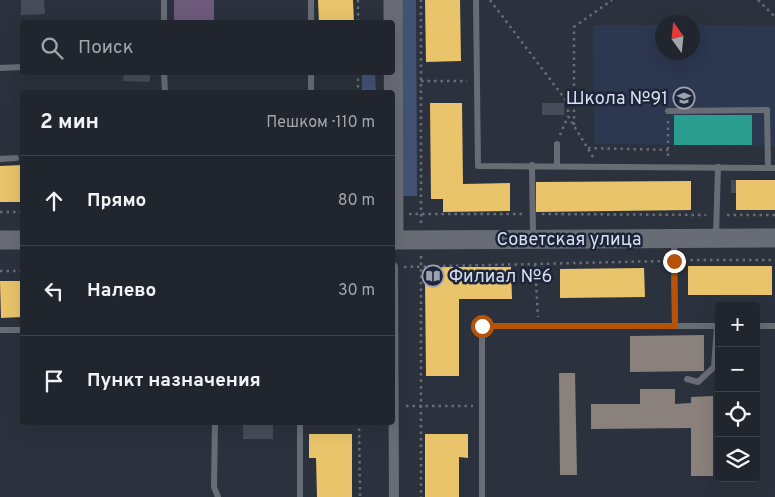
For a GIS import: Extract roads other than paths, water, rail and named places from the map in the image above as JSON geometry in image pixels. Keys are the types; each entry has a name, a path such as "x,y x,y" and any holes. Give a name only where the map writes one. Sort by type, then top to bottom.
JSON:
{"main road":[{"path":"393,0 393,20"},
{"path":"393,75 393,90"},
{"name":"Советская улица","path":"395,240 775,238"},
{"path":"0,240 20,240"}],"street":[{"path":"394,425 394,497"}],"lane":[{"path":"164,0 164,20"},
{"path":"311,0 311,20"},
{"path":"476,0 478,166 771,168 767,110 668,111"},
{"path":"0,68 20,67"},
{"path":"164,75 164,90"},
{"path":"311,75 311,90"},
{"path":"557,144 557,166"},
{"path":"0,159 16,158"},
{"path":"532,165 533,239"},
{"path":"716,239 718,167"},
{"path":"674,239 675,326"},
{"path":"482,497 482,326 715,326"},
{"path":"760,326 775,326"},
{"path":"0,330 20,330"},
{"path":"687,379 698,382 714,367 716,347"},
{"path":"215,425 214,487 218,497"},
{"path":"300,425 300,497"}],"place":[{"name":"Школа №91","path":"684,98"},
{"name":"Филиал №6","path":"433,276"}]}
